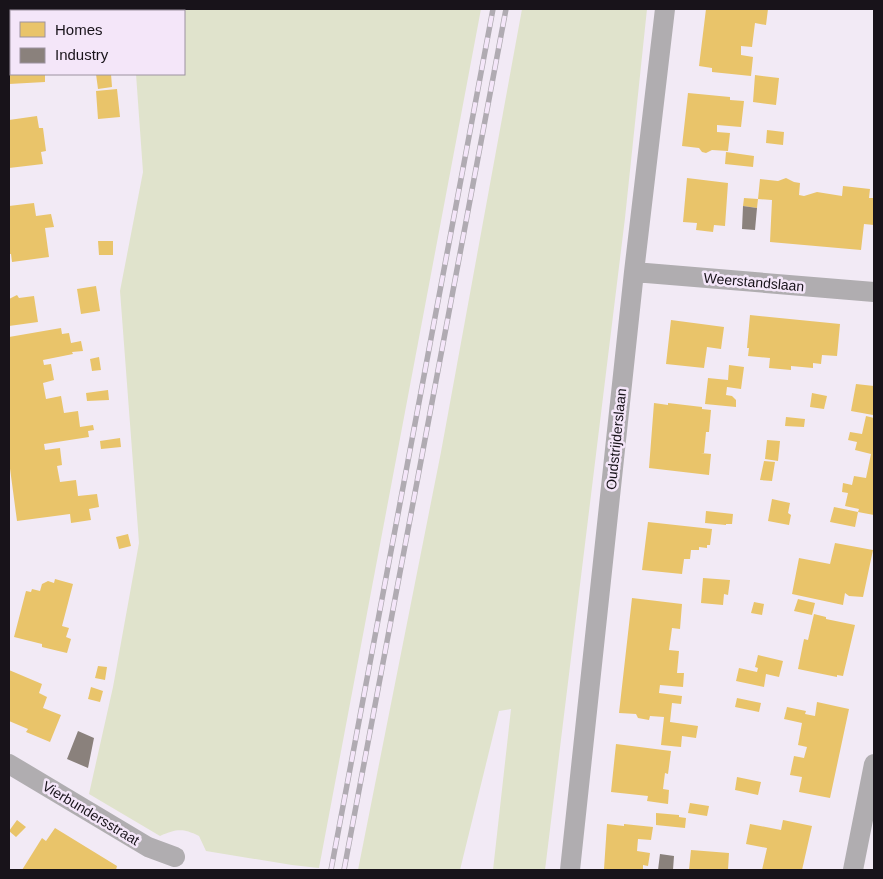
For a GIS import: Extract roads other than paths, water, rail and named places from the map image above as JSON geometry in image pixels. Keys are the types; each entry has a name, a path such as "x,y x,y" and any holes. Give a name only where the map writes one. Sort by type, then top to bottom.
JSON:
{"street":[{"name":"Oudstrijderslaan","path":"570,870 634,272 665,9"},
{"name":"Weerstandslaan","path":"634,272 874,292"},
{"name":"Vierbundersstraat","path":"9,764 148,847 175,857"},
{"path":"853,870 874,764"}],"railway":[{"path":"331,870 493,9"},
{"path":"344,870 506,9"}]}
